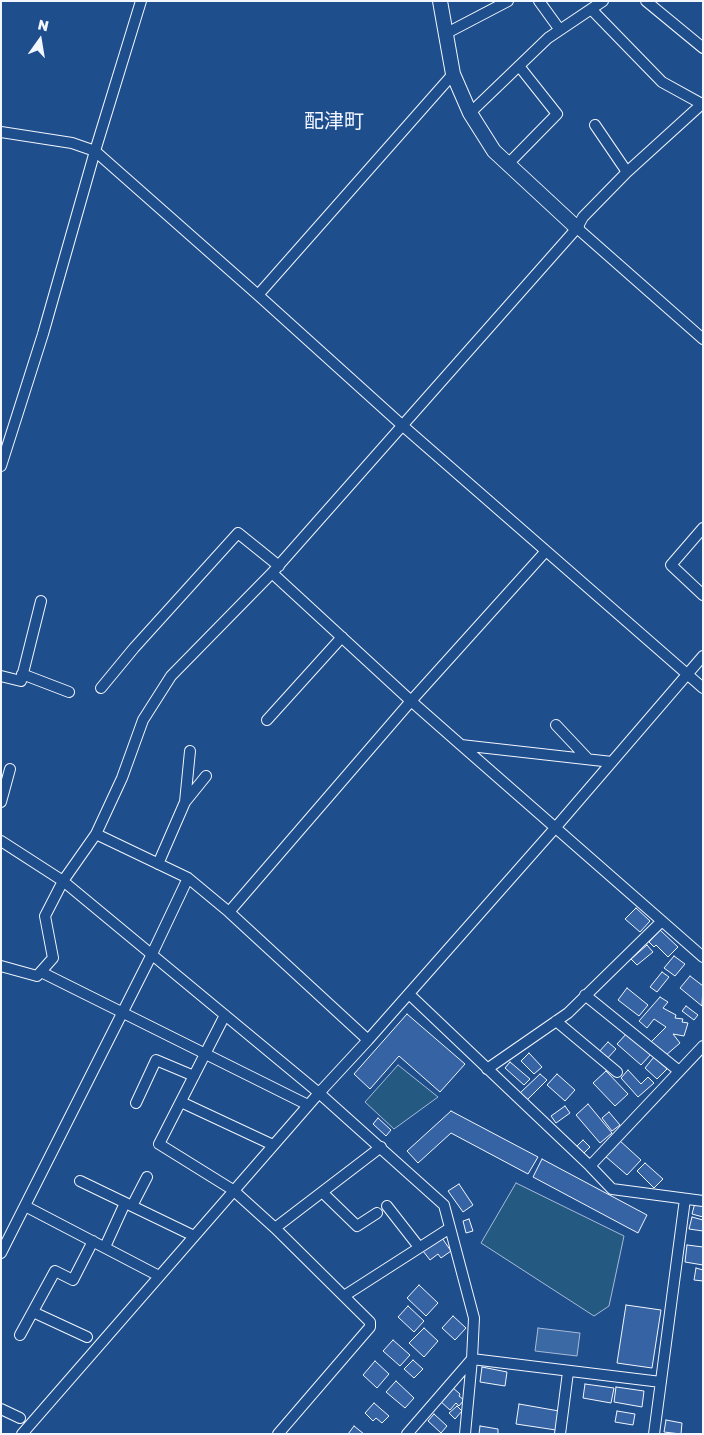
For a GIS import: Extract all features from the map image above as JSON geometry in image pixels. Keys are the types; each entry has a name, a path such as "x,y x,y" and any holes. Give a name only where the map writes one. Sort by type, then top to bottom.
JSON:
{"street":[{"path":"1,466 42,334 94,151 141,1"},
{"path":"440,1 453,74 470,114 494,151 577,228 703,339"},
{"path":"445,34 508,1"},
{"path":"539,1 560,30"},
{"path":"470,114 548,38 603,1"},
{"path":"646,1 703,48"},
{"path":"1,966 36,976 53,958 45,916 63,881 96,834 122,778 143,720 170,676 276,569 577,228 583,217 627,172 702,104 662,82 591,9"},
{"path":"508,164 558,114 519,66"},
{"path":"258,295 453,74"},
{"path":"595,125 627,172"},
{"path":"1,132 72,142 94,151 403,426 703,688"},
{"path":"703,528 671,565 703,595"},
{"path":"101,688 134,648 238,533 342,637 411,701 703,957"},
{"path":"229,912 411,701 546,551"},
{"path":"1,676 21,681 41,602"},
{"path":"267,720 342,637"},
{"path":"22,1434 272,1145 409,994 703,656"},
{"path":"22,674 69,692"},
{"path":"556,725 588,759"},
{"path":"461,745 612,762"},
{"path":"185,802 190,751"},
{"path":"1,802 10,769"},
{"path":"158,864 185,802 206,776"},
{"path":"96,834 188,878 229,912 368,1040"},
{"path":"1,841 63,881 152,954 319,1093 444,1205 474,1318 472,1359 464,1434"},
{"path":"1,1253 152,954 188,878"},
{"path":"487,1069 568,1012 662,921"},
{"path":"41,972 308,1105"},
{"path":"409,994 612,1189 703,1201"},
{"path":"586,995 679,1071"},
{"path":"225,1015 159,1144 233,1190 275,1228 370,1322 370,1327 278,1434"},
{"path":"556,1021 617,1072"},
{"path":"590,1166 703,1046"},
{"path":"136,1103 156,1060 194,1076"},
{"path":"180,1102 272,1145"},
{"path":"275,1228 381,1148"},
{"path":"105,1247 128,1205 147,1177"},
{"path":"80,1181 194,1236"},
{"path":"322,1192 357,1226 377,1212"},
{"path":"654,1434 685,1199"},
{"path":"25,1206 159,1276"},
{"path":"387,1206 419,1248"},
{"path":"344,1296 450,1228"},
{"path":"20,1335 55,1272 73,1280 93,1241"},
{"path":"33,1312 87,1337"},
{"path":"472,1359 661,1382"},
{"path":"407,1434 472,1359"},
{"path":"560,1434 568,1372"},
{"path":"1,1409 20,1418"}],"shaded area":[{"path":"398,1065 438,1097 394,1129 365,1102"},
{"path":"516,1183 624,1236 609,1306 594,1316 481,1243"},
{"path":"538,1328 580,1333 577,1356 535,1351"}],"building":[{"path":"636,908 650,921 640,932 625,919"},
{"path":"660,930 678,947 668,957 656,945 654,947 649,942"},
{"path":"647,945 653,952 637,965 631,959"},
{"path":"674,956 685,964 675,976 664,968"},
{"path":"662,972 669,977 657,992 650,987"},
{"path":"690,976 703,986 702,1006 680,988"},
{"path":"627,988 648,1005 639,1016 618,1000"},
{"path":"660,997 668,1002 663,1008 676,1015 675,1018 683,1019 682,1022 688,1023 684,1036 673,1034 680,1043 665,1056 650,1043 666,1027 654,1019 647,1028 639,1021"},
{"path":"686,1006 698,1015 694,1020 682,1011"},
{"path":"407,1014 465,1064 440,1092 399,1056 370,1089 354,1074"},
{"path":"628,1032 652,1053 641,1065 617,1044"},
{"path":"608,1042 616,1049 605,1061 597,1054"},
{"path":"529,1053 542,1067 534,1074 521,1061"},
{"path":"654,1057 667,1069 657,1079 645,1068"},
{"path":"510,1062 530,1079 524,1085 505,1068"},
{"path":"628,1070 641,1084 648,1077 654,1083 638,1097 621,1078"},
{"path":"606,1071 628,1094 615,1106 593,1083"},
{"path":"540,1074 547,1080 527,1100 520,1093"},
{"path":"557,1074 575,1090 565,1101 547,1085"},
{"path":"588,1104 612,1133 600,1143 576,1115"},
{"path":"565,1106 570,1113 556,1123 551,1116"},
{"path":"451,1111 538,1157 528,1174 451,1133 418,1163 407,1151"},
{"path":"609,1112 620,1125 612,1131 602,1118"},
{"path":"378,1118 391,1130 386,1136 373,1124"},
{"path":"583,1140 590,1147 584,1153 577,1146"},
{"path":"619,1140 641,1160 627,1175 605,1156"},
{"path":"542,1159 647,1215 638,1233 533,1177"},
{"path":"645,1163 663,1179 654,1188 637,1171"},
{"path":"459,1184 473,1205 463,1212 448,1191"},
{"path":"695,1203 703,1205 703,1217 692,1214"},
{"path":"692,1217 703,1220 703,1231 689,1229"},
{"path":"469,1219 473,1231 466,1233 463,1221"},
{"path":"442,1238 451,1251 441,1258 438,1254 430,1260 423,1251"},
{"path":"687,1245 703,1247 703,1265 685,1262"},
{"path":"696,1268 703,1270 703,1281 694,1280"},
{"path":"419,1285 438,1303 426,1316 407,1298"},
{"path":"626,1305 661,1310 652,1368 617,1363"},
{"path":"408,1306 424,1321 414,1332 398,1317"},
{"path":"453,1316 466,1328 455,1340 442,1328"},
{"path":"424,1328 438,1341 424,1357 409,1343"},
{"path":"393,1340 410,1355 400,1366 383,1351"},
{"path":"413,1360 423,1369 414,1378 404,1369"},
{"path":"375,1361 389,1374 377,1388 363,1375"},
{"path":"482,1367 507,1372 505,1386 480,1382"},
{"path":"396,1381 414,1398 405,1408 386,1392"},
{"path":"585,1384 614,1388 611,1403 583,1398"},
{"path":"452,1387 464,1400 459,1406 456,1403 450,1410 440,1401"},
{"path":"616,1387 644,1391 642,1407 614,1402"},
{"path":"374,1403 389,1416 382,1423 376,1418 373,1421 365,1413"},
{"path":"519,1404 559,1411 556,1430 516,1424"},
{"path":"457,1406 462,1411 455,1419 449,1413"},
{"path":"617,1411 635,1414 633,1425 615,1422"},
{"path":"434,1414 447,1426 441,1433 428,1421"},
{"path":"666,1420 682,1423 681,1434 664,1432"},
{"path":"354,1426 364,1434 348,1434"},
{"path":"480,1426 498,1429 498,1434 479,1434"}],"district":[{"name":"配津町","path":"334,122"}]}
